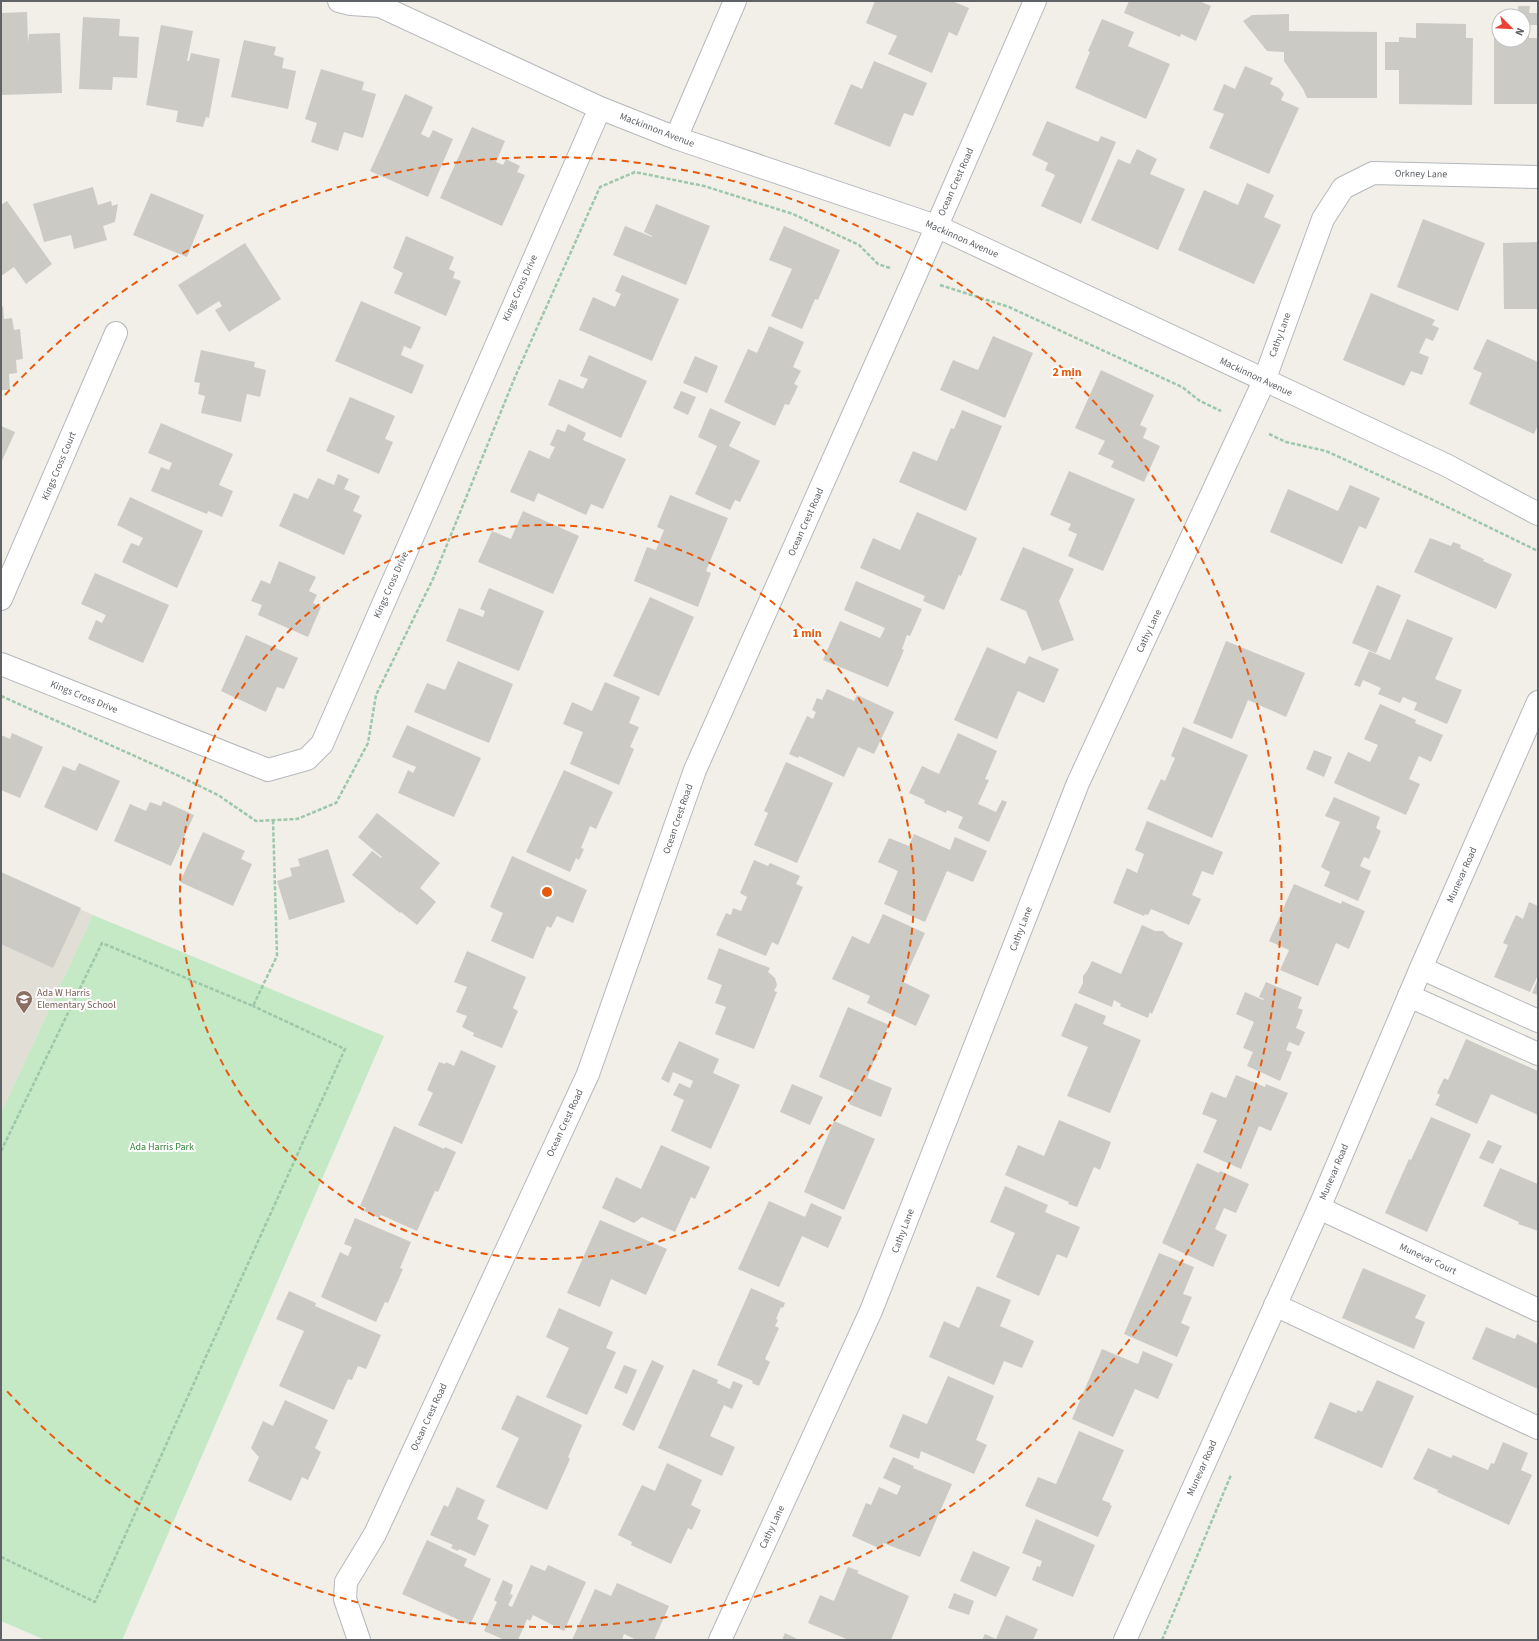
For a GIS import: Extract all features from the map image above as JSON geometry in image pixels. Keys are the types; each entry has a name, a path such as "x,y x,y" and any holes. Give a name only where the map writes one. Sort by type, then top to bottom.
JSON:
{"street":[{"path":"339,1 351,4 376,4"},
{"path":"676,138 735,1"},
{"name":"Ocean Crest Road","path":"359,1640 345,1600 346,1582 375,1534 588,1074 695,770 915,276 1035,1"},
{"name":"Mackinnon Avenue","path":"376,4 600,108 676,138 936,226 1446,465 1538,514"},
{"name":"Kings Cross Drive","path":"1,664 268,770 307,758 322,744 600,108"},
{"name":"Orkney Lane","path":"1324,219 1343,188 1373,173 1538,177"},
{"name":"Cathy Lane","path":"720,1640 871,1311 1078,783 1264,381 1324,219"},
{"name":"Kings Cross Court","path":"1,599 116,333"},
{"name":"Munevar Road","path":"1125,1640 1318,1208 1421,968 1538,702"},
{"path":"1421,968 1538,1021"},
{"path":"1409,996 1538,1054"},
{"name":"Munevar Court","path":"1318,1208 1538,1310"},
{"path":"1275,1305 1538,1428"}],"path":[{"path":"1,695 218,795 256,821 297,819 336,803 368,743 376,695 433,579 515,377 600,187 635,172 704,186 793,214 859,246 878,264 1009,307 1182,387 1200,401 1286,442 1326,451 1431,499 1538,551"},
{"path":"253,1006 277,956 274,820"},
{"path":"1,1151 102,943 253,1006 345,1049 95,1602 1,1557"}],"shaded area":[{"name":"Ada W Harris Elementary School","path":"1,874 93,915 1,1113"}],"green space":[{"name":"Ada Harris Park","path":"93,915 384,1036 122,1640 45,1640 1,1621 1,1113"}],"building":[{"path":"875,1 952,1 969,8 957,36 949,32 932,73 888,54 897,36 866,23"},
{"path":"1129,1 1199,1 1211,6 1196,41 1181,34 1180,37 1124,13"},
{"path":"1518,6 1530,6 1530,8 1518,8"},
{"path":"27,12 28,43 29,34 60,33 62,93 1,95 1,13"},
{"path":"1531,13 1538,13 1538,25 1531,25"},
{"path":"1289,14 1289,31 1377,32 1377,98 1307,98 1303,89 1284,61 1284,52 1267,51 1243,21 1252,15"},
{"path":"83,17 120,19 119,36 139,37 137,78 113,77 112,90 79,89"},
{"path":"1102,19 1134,32 1128,46 1170,64 1146,119 1075,88 1090,52 1088,51"},
{"path":"1416,23 1466,24 1466,38 1473,38 1472,105 1399,104 1399,70 1385,70 1385,42 1399,42 1399,37 1416,38"},
{"path":"161,25 193,31 187,61 189,61 191,53 220,59 209,118 206,117 203,127 176,122 178,111 146,105"},
{"path":"1531,38 1538,38 1538,104 1494,104 1494,48 1531,48"},
{"path":"244,40 276,47 274,55 284,58 282,68 296,71 288,109 231,97"},
{"path":"874,61 927,83 913,116 904,113 890,147 834,124 851,84 862,89"},
{"path":"1245,66 1273,78 1270,84 1279,88 1284,94 1281,100 1299,108 1269,174 1209,148 1224,114 1213,110 1224,84 1235,89"},
{"path":"321,69 364,82 362,90 376,94 363,138 344,132 338,151 311,142 317,123 305,119"},
{"path":"405,94 433,107 421,134 429,138 433,130 453,139 428,197 370,171"},
{"path":"1047,121 1098,142 1101,136 1116,142 1081,224 1041,206 1055,175 1045,170 1048,163 1032,155"},
{"path":"472,127 505,141 496,162 503,165 506,159 520,166 517,172 525,175 502,226 440,198"},
{"path":"1137,149 1157,159 1150,174 1185,189 1158,250 1091,220 1118,159 1130,164"},
{"path":"1247,183 1274,195 1264,217 1281,225 1254,284 1178,250 1204,190 1238,205"},
{"path":"93,187 98,205 111,201 112,206 118,204 115,222 103,226 107,240 74,249 71,235 44,242 33,204"},
{"path":"151,193 204,215 187,257 133,235"},
{"path":"7,201 52,264 26,284 14,267 1,276 1,205"},
{"path":"656,204 710,226 686,285 613,255 625,226 652,237 644,232"},
{"path":"1423,219 1485,243 1458,311 1397,287"},
{"path":"784,226 840,250 818,300 815,299 802,329 771,316 792,269 769,260"},
{"path":"406,236 454,257 449,269 455,272 453,278 461,281 446,316 394,293 403,273 393,268"},
{"path":"1538,242 1538,309 1504,309 1503,243"},
{"path":"245,243 281,299 229,332 215,310 222,306 219,301 197,315 178,285"},
{"path":"622,275 679,299 652,361 579,330 593,297 615,307 621,294 615,291"},
{"path":"1371,293 1435,320 1432,325 1439,328 1433,341 1426,338 1419,353 1429,357 1422,375 1411,371 1404,386 1343,360"},
{"path":"361,301 421,327 411,349 404,346 401,355 424,365 412,394 335,361"},
{"path":"3,306 4,319 12,318 14,330 20,329 23,359 16,360 17,373 9,374 10,390 1,390 1,307"},
{"path":"769,326 804,342 793,367 801,371 794,384 798,386 789,405 785,404 775,426 724,402 748,349 757,353"},
{"path":"993,336 1033,353 1005,418 940,390 953,360 978,370"},
{"path":"1487,339 1538,362 1538,425 1534,434 1469,404 1482,373 1473,369"},
{"path":"201,350 255,362 254,367 266,370 260,397 247,394 241,422 201,413 205,396 198,394 200,383 194,382"},
{"path":"589,355 647,381 621,438 548,405 559,379 583,389 588,379 580,376"},
{"path":"695,356 718,366 707,393 683,383"},
{"path":"1101,370 1154,395 1140,425 1147,428 1143,438 1160,446 1144,482 1111,467 1114,461 1098,454 1105,441 1075,428"},
{"path":"681,391 696,397 688,415 673,408"},
{"path":"350,397 395,416 385,439 393,442 379,474 326,451"},
{"path":"710,408 741,422 729,446 760,461 740,502 735,500 730,510 695,494 717,446 698,437"},
{"path":"962,410 1002,426 966,511 899,482 913,451 937,461 951,428 954,429"},
{"path":"161,423 233,454 219,485 233,491 222,517 208,511 207,514 151,491 161,467 169,470 172,463 148,453"},
{"path":"568,424 586,433 583,440 626,459 603,509 591,504 586,515 538,493 534,502 510,492 529,450 549,459 555,447 550,445 557,429 565,432"},
{"path":"1,426 15,432 1,463"},
{"path":"1069,471 1135,499 1103,571 1068,556 1077,534 1068,530 1071,524 1050,515"},
{"path":"338,474 349,479 344,489 360,496 353,511 362,515 344,555 279,526 294,493 308,499 318,478 334,485"},
{"path":"1350,485 1380,498 1366,529 1359,526 1342,564 1270,532 1288,489 1338,511"},
{"path":"670,495 728,518 706,571 711,573 698,607 634,581 647,547 656,550 664,530 657,527"},
{"path":"130,497 203,531 177,588 122,562 131,543 139,546 143,538 117,525"},
{"path":"523,511 579,536 553,594 478,562 492,531 511,539"},
{"path":"917,512 977,538 961,576 959,575 944,610 923,601 925,596 860,568 873,538 900,550"},
{"path":"1430,538 1451,546 1453,542 1461,545 1460,548 1484,559 1483,561 1512,574 1496,609 1414,572"},
{"path":"1023,547 1074,569 1059,601 1074,640 1042,651 1026,611 1000,600"},
{"path":"279,561 316,577 309,591 317,595 313,603 321,607 308,637 258,615 262,605 251,601 261,580 270,584"},
{"path":"95,573 169,605 143,663 88,639 96,620 102,623 106,615 81,604"},
{"path":"856,581 922,609 910,636 907,635 902,649 904,650 888,687 823,660 840,621 880,638 885,628 844,610"},
{"path":"1377,585 1401,595 1376,653 1352,643"},
{"path":"489,588 544,611 519,671 446,641 459,608 483,617 485,611 480,609"},
{"path":"650,597 694,617 659,696 613,676"},
{"path":"1407,619 1453,638 1435,679 1462,690 1447,724 1414,710 1417,703 1403,697 1400,703 1378,694 1381,688 1363,680 1360,687 1354,685 1369,651 1390,660"},
{"path":"246,635 298,658 284,689 277,687 266,712 221,691"},
{"path":"1226,641 1305,673 1286,717 1248,700 1232,739 1193,723"},
{"path":"987,647 1025,664 1029,656 1059,669 1044,703 1018,691 997,739 954,720"},
{"path":"458,661 513,684 489,743 414,712 427,683 445,690"},
{"path":"605,682 640,697 629,723 639,727 630,747 634,749 619,785 570,764 583,732 563,724 572,702 592,711"},
{"path":"827,689 854,701 857,695 894,712 874,754 858,747 844,777 799,756 798,758 789,754 807,716 813,719 816,712 812,710 817,698 822,700"},
{"path":"1380,704 1416,720 1415,723 1443,735 1431,762 1419,756 1409,779 1420,784 1406,815 1334,783 1348,752 1370,762 1378,745 1364,739"},
{"path":"407,725 481,758 454,817 398,793 408,770 413,773 416,767 392,757"},
{"path":"1183,727 1248,755 1212,838 1147,809 1161,779 1165,781 1175,758 1171,756"},
{"path":"12,733 43,747 20,798 1,790 1,735 10,739"},
{"path":"958,733 997,751 985,779 989,780 978,804 996,812 1002,800 1007,802 989,842 958,828 963,817 947,810 946,813 924,803 925,800 909,793 922,766 939,774"},
{"path":"1314,750 1332,757 1324,777 1306,769"},
{"path":"786,762 833,783 797,863 754,845 768,813 764,811"},
{"path":"79,763 120,781 97,831 44,807 63,766 75,771"},
{"path":"564,770 613,792 596,829 590,826 581,848 584,849 579,860 576,858 570,872 526,852"},
{"path":"1334,797 1380,817 1376,828 1381,831 1369,859 1364,857 1360,866 1371,871 1358,901 1324,886 1330,872 1321,867 1340,822 1325,816"},
{"path":"163,801 194,815 171,866 114,841 130,804 146,811 150,802 161,806"},
{"path":"377,813 440,863 420,888 436,902 417,925 352,875 372,851 381,858 382,857 358,837"},
{"path":"1147,821 1223,852 1213,875 1202,871 1192,895 1201,899 1189,925 1151,909 1148,915 1145,914 1144,916 1113,903 1127,868 1137,873 1144,854 1135,850"},
{"path":"203,832 245,851 241,859 252,864 233,906 180,882"},
{"path":"914,834 950,850 955,837 987,851 973,882 947,871 925,922 884,904 898,871 878,862 889,838 909,846"},
{"path":"328,849 345,902 289,920 277,881 292,876 290,868 300,866 298,859"},
{"path":"512,856 587,890 573,923 557,916 551,928 547,926 533,959 491,941 503,913 490,907"},
{"path":"754,860 768,866 770,863 800,876 796,884 803,887 778,945 772,942 766,956 716,935 726,913 731,915 733,908 741,911 747,897 740,893"},
{"path":"1,872 81,908 53,968 1,944"},
{"path":"1294,884 1341,904 1342,901 1365,911 1349,949 1336,943 1318,986 1280,970 1289,950 1269,941"},
{"path":"1529,902 1538,906 1538,975 1530,992 1494,977 1508,945 1503,943 1516,915 1523,919"},
{"path":"883,914 925,933 903,982 930,995 916,1026 867,1003 870,996 832,979 852,936 869,944"},
{"path":"1142,925 1155,931 1163,931 1169,937 1183,943 1152,1014 1150,1012 1148,1018 1120,1006 1121,1004 1114,1000 1112,1007 1078,993 1083,983 1083,976 1092,961 1121,974"},
{"path":"719,948 770,968 768,972 775,978 777,985 774,991 777,992 754,1049 715,1034 726,1007 715,1003 722,985 707,979"},
{"path":"467,951 526,977 513,1008 518,1011 502,1048 473,1036 474,1033 462,1027 467,1016 456,1012 467,987 454,982"},
{"path":"1538,979 1538,995 1532,993"},
{"path":"1266,982 1302,997 1298,1008 1303,1010 1296,1028 1305,1032 1299,1046 1289,1042 1286,1050 1292,1052 1280,1081 1247,1066 1253,1052 1243,1048 1254,1022 1236,1014 1245,992 1263,1000 1264,999 1259,997"},
{"path":"1075,1003 1106,1016 1103,1024 1141,1040 1110,1113 1067,1096 1088,1047 1061,1036"},
{"path":"848,1007 889,1025 867,1078 892,1088 881,1117 849,1104 854,1092 819,1077"},
{"path":"1466,1039 1538,1071 1538,1115 1491,1094 1477,1124 1435,1105 1440,1095 1437,1093 1444,1078 1448,1080"},
{"path":"679,1041 719,1059 713,1073 740,1085 711,1149 671,1131 684,1100 673,1095 679,1083 690,1088 693,1081 673,1072 669,1083 661,1079"},
{"path":"461,1050 496,1066 462,1144 418,1125 433,1093 427,1090 439,1062 445,1064 446,1062 454,1066"},
{"path":"1236,1075 1265,1087 1266,1084 1288,1093 1271,1131 1259,1126 1241,1169 1203,1152 1217,1120 1202,1114 1211,1092 1226,1098"},
{"path":"792,1084 823,1097 810,1125 780,1112"},
{"path":"1431,1117 1471,1134 1427,1232 1385,1213 1409,1159 1411,1160"},
{"path":"1059,1120 1111,1142 1100,1170 1094,1167 1077,1207 1068,1204 1069,1202 1005,1175 1018,1145 1044,1156"},
{"path":"834,1121 875,1139 844,1210 804,1192"},
{"path":"394,1126 444,1149 445,1147 456,1152 438,1192 435,1191 417,1231 381,1215 379,1218 364,1211 366,1208 360,1206"},
{"path":"1488,1140 1502,1146 1493,1164 1479,1158"},
{"path":"661,1145 710,1167 695,1199 691,1197 675,1232 642,1217 634,1223 602,1208 616,1177 641,1189"},
{"path":"1197,1163 1249,1184 1236,1213 1224,1208 1215,1229 1227,1235 1213,1267 1162,1243"},
{"path":"1500,1168 1538,1184 1538,1231 1518,1224 1519,1222 1483,1206"},
{"path":"1005,1186 1048,1205 1045,1212 1080,1227 1067,1258 1057,1254 1039,1296 996,1277 1015,1233 990,1222"},
{"path":"769,1201 805,1217 811,1203 842,1217 828,1248 802,1236 779,1287 738,1269"},
{"path":"355,1218 411,1242 400,1268 403,1269 388,1303 385,1302 376,1322 321,1297 340,1252 348,1256 352,1247 344,1244"},
{"path":"600,1220 667,1249 646,1295 611,1279 600,1307 567,1293"},
{"path":"1159,1253 1194,1267 1183,1294 1192,1297 1181,1323 1190,1327 1177,1357 1124,1334"},
{"path":"1363,1268 1426,1295 1415,1318 1425,1322 1414,1349 1342,1318"},
{"path":"977,1286 1011,1300 1000,1326 1034,1341 1022,1368 1004,1361 994,1385 929,1357 944,1321 959,1328"},
{"path":"751,1288 785,1303 783,1308 781,1307 776,1319 778,1320 775,1326 779,1328 765,1359 770,1362 759,1386 752,1383 753,1381 717,1365"},
{"path":"289,1291 316,1303 315,1306 381,1335 366,1369 358,1366 352,1380 348,1379 334,1410 279,1386 304,1331 276,1319"},
{"path":"559,1308 613,1332 606,1348 616,1352 587,1415 546,1397 569,1348 546,1337"},
{"path":"1486,1327 1515,1339 1517,1334 1538,1344 1538,1389 1472,1359"},
{"path":"1102,1349 1138,1364 1143,1351 1173,1364 1158,1399 1135,1389 1113,1437 1072,1419"},
{"path":"652,1360 664,1366 634,1431 622,1425"},
{"path":"624,1365 637,1370 627,1394 614,1388"},
{"path":"693,1369 718,1380 717,1383 730,1389 733,1381 743,1385 732,1409 724,1405 710,1436 735,1447 722,1476 658,1448"},
{"path":"948,1376 994,1396 976,1440 987,1445 974,1474 921,1451 919,1459 889,1447 903,1414 927,1424"},
{"path":"1377,1380 1414,1396 1382,1468 1314,1438 1330,1402 1356,1413 1358,1410 1362,1412"},
{"path":"517,1395 582,1425 568,1457 570,1459 547,1510 496,1487 519,1438 501,1429"},
{"path":"285,1400 328,1420 315,1448 321,1452 308,1480 302,1477 291,1501 248,1481 259,1457 251,1448 263,1421 273,1426"},
{"path":"1079,1431 1124,1450 1102,1500 1110,1503 1112,1506 1098,1537 1025,1506 1038,1477 1056,1484"},
{"path":"1503,1442 1528,1453 1521,1470 1532,1475 1509,1525 1437,1492 1438,1490 1413,1479 1428,1448 1451,1458 1453,1455 1488,1470 1491,1463 1494,1464"},
{"path":"893,1457 914,1466 913,1468 952,1484 920,1557 883,1543 881,1549 852,1536 866,1503 871,1505 879,1487 897,1495 901,1486 883,1478"},
{"path":"667,1463 702,1480 691,1505 701,1510 692,1530 688,1528 671,1564 631,1545 632,1542 618,1535 642,1485 655,1491"},
{"path":"457,1487 485,1500 477,1519 489,1525 475,1556 459,1549 458,1551 451,1548 453,1545 430,1535 444,1505 448,1507"},
{"path":"1036,1519 1095,1545 1073,1597 1032,1580 1037,1566 1040,1567 1042,1561 1022,1553"},
{"path":"427,1540 467,1559 464,1566 491,1579 470,1625 402,1594"},
{"path":"973,1551 1010,1567 996,1597 960,1581"},
{"path":"531,1565 545,1571 548,1565 586,1582 564,1631 533,1615 530,1621 527,1619 518,1640 505,1640 484,1631 497,1602 494,1600 503,1580 513,1585 510,1594 513,1595 508,1605 512,1607"},
{"path":"848,1567 859,1571 857,1573 909,1596 891,1640 849,1640 808,1623 820,1595 834,1601"},
{"path":"617,1583 669,1606 654,1640 637,1640 624,1634 622,1640 572,1640 595,1589 611,1596"},
{"path":"954,1593 974,1601 969,1615 948,1608"},
{"path":"1006,1615 1038,1629 1033,1640 982,1640 985,1634 996,1639"},
{"path":"785,1633 799,1640 782,1640"}],"place":[{"name":"Ada W Harris Elementary School","path":"24,1014"}]}
